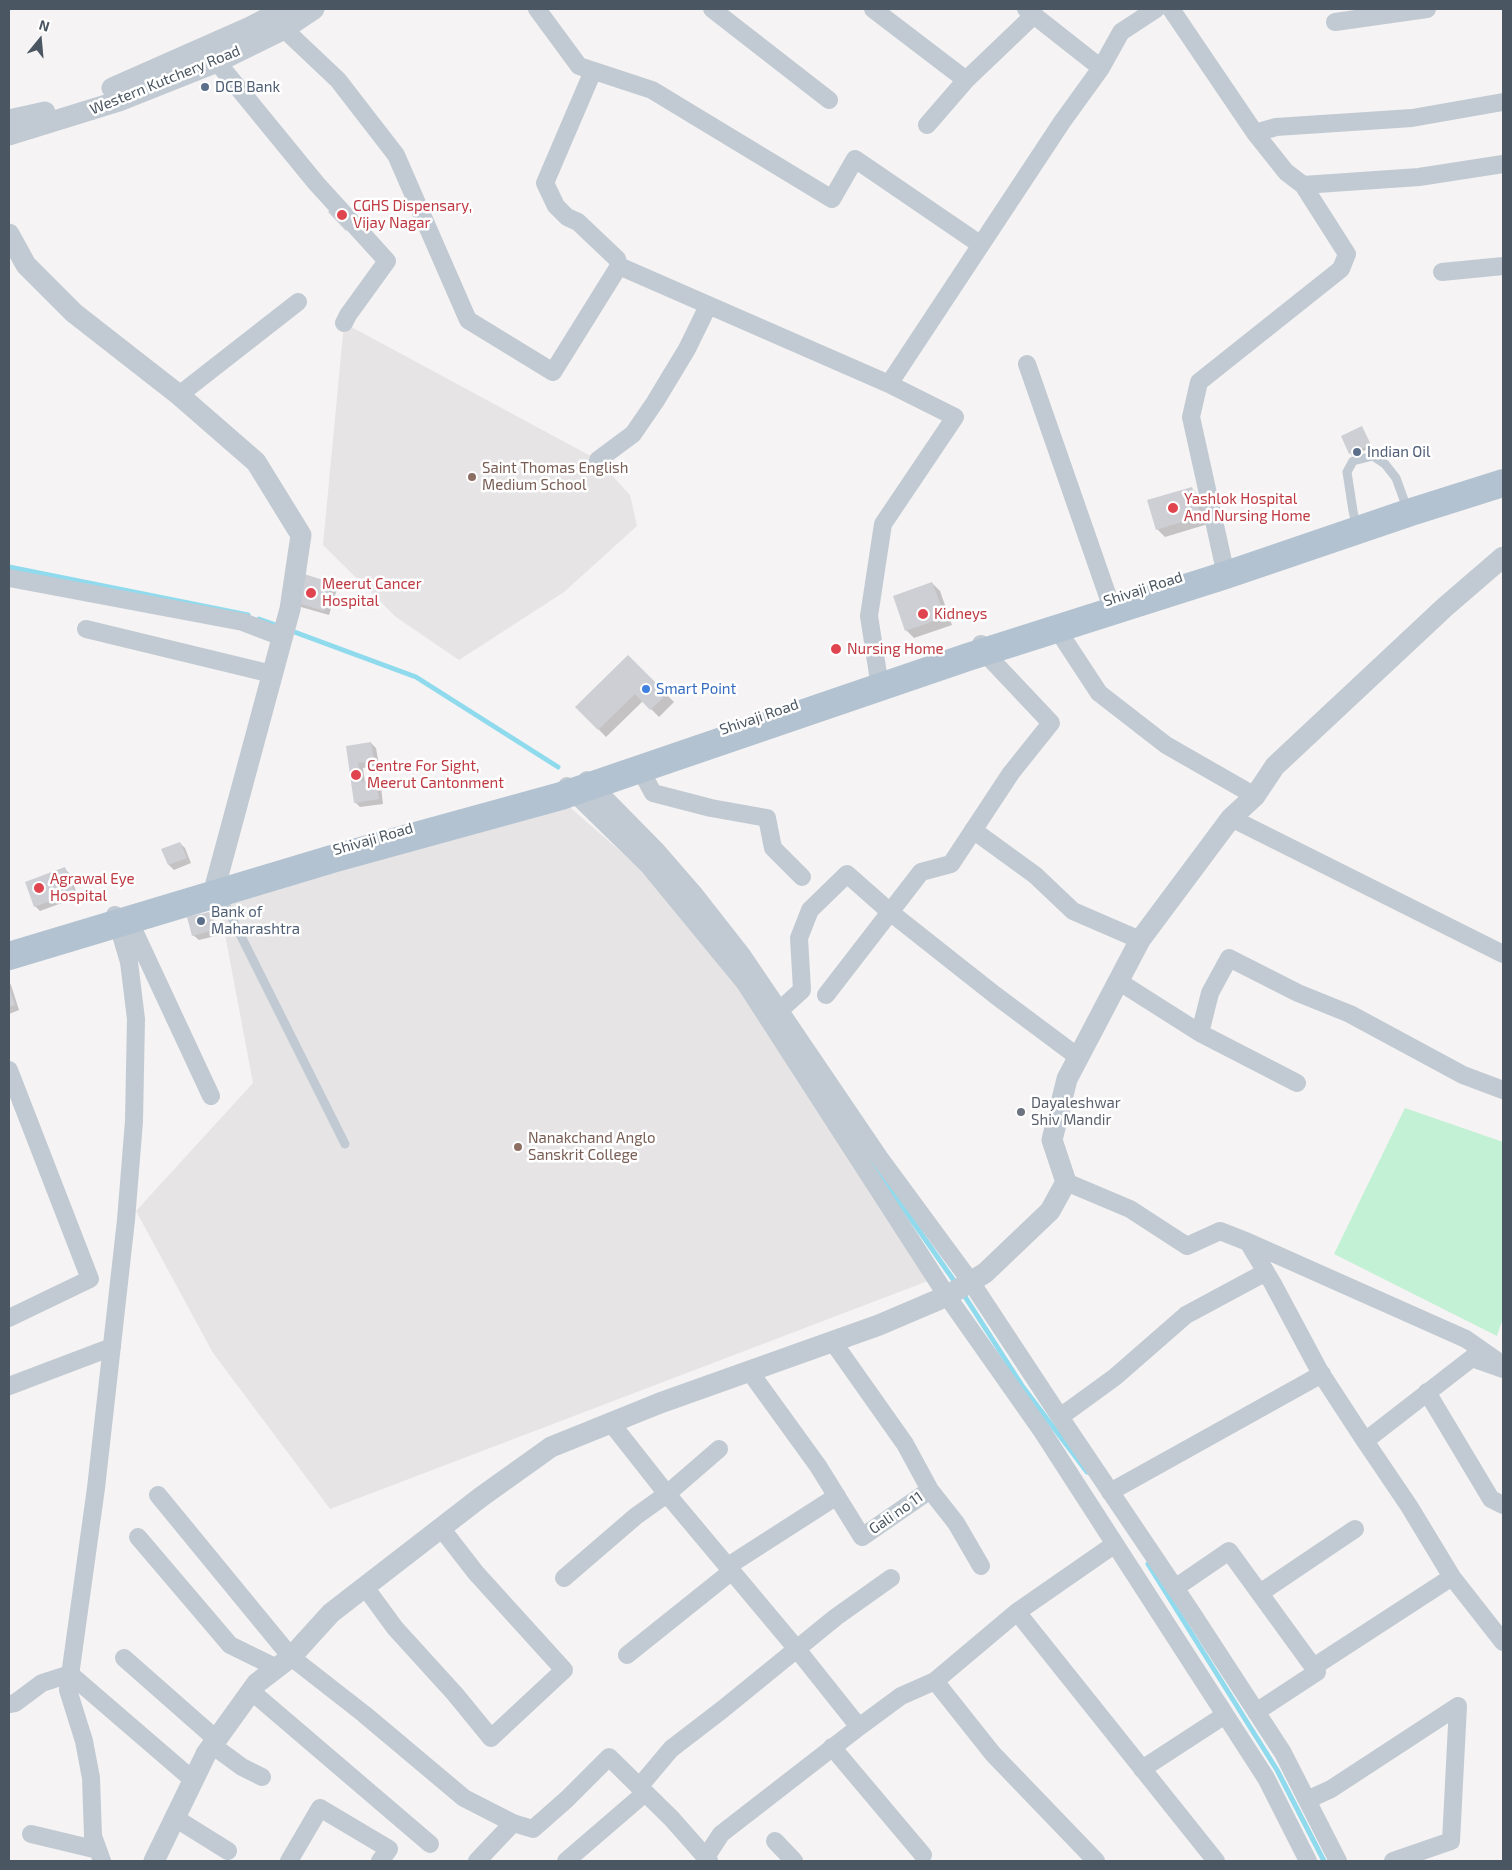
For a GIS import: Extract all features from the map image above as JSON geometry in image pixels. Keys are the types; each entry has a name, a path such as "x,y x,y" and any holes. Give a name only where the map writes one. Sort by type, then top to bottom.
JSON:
{"main road":[{"name":"Shivaji Road","path":"9,951 121,919 217,888 579,785 982,647 1407,508 1503,472"},
{"path":"1407,508 1503,483"},
{"path":"982,647 1057,628 1111,605"},
{"path":"579,785 640,769 878,682"}],"street":[{"name":"Western Kutchery Road","path":"9,135 120,101 217,62 285,19 314,9"},
{"path":"537,9 579,66 652,90 832,199 855,159 980,245"},
{"path":"712,9 829,100"},
{"path":"873,9 966,80"},
{"path":"889,384 1062,122 1101,68 1122,32 1156,9"},
{"path":"1171,9 1255,133 1286,172 1303,185 1347,254 1341,268 1199,382 1191,417 1224,569"},
{"path":"1336,22 1427,9"},
{"path":"927,125 1030,12 1101,68"},
{"path":"9,120 41,113 121,85 250,27 285,19 338,80 396,155 468,320 553,372 619,266 617,259 578,222 567,217 556,206 545,183 593,71"},
{"path":"217,62 316,183 387,261 344,323"},
{"path":"1255,133 1276,127 1412,118 1503,102"},
{"path":"1303,185 1419,177 1503,164"},
{"path":"9,234 26,265 74,313 179,395 256,462 301,536 290,609 217,888"},
{"path":"619,266 889,384 955,417 883,524 869,616 878,682"},
{"path":"1442,272 1503,266"},
{"path":"179,395 298,302"},
{"path":"598,460 633,434 687,349 708,306"},
{"path":"1027,364 1111,605"},
{"path":"154,1861 206,1754 257,1683 284,1662 331,1613 481,1497 551,1447 660,1403 879,1325 960,1288 985,1273 1050,1211 1066,1182 1052,1140 1067,1079 1140,940 1230,818 1255,796 1275,766 1445,607 1503,557"},
{"path":"9,578 243,622 283,634"},
{"path":"1057,628 1100,693 1166,745 1255,796"},
{"path":"86,630 272,674"},
{"path":"826,995 921,872 951,864 1011,773 1051,723 982,647"},
{"path":"640,769 653,793 711,808 767,818 773,848 802,877"},
{"path":"579,785 655,849 695,895 742,955 880,1157 960,1288 1042,1431 1266,1778 1303,1859"},
{"path":"579,785 648,864 745,983 960,1288 1060,1417 1283,1753 1338,1861"},
{"path":"1230,818 1503,954"},
{"path":"973,830 1035,875 1073,911 1140,940"},
{"path":"780,1010 802,990 799,938 810,910 847,874 890,912 995,996 1078,1058"},
{"path":"121,919 211,1096"},
{"path":"100,1856 93,1836 91,1778 84,1741 68,1690 96,1488 126,1220 134,1121 136,1028 129,962 121,919"},
{"path":"1200,1034 1210,994 1229,958 1298,993 1350,1014 1463,1075 1503,1090"},
{"path":"1118,981 1200,1034 1297,1083"},
{"path":"9,1070 90,1279 9,1318"},
{"path":"1066,1182 1130,1209 1187,1246 1220,1231 1248,1242 1466,1339 1503,1364"},
{"path":"1248,1242 1322,1374 1409,1506 1452,1577 1503,1642"},
{"path":"1060,1417 1115,1377 1186,1315 1266,1272"},
{"path":"833,1342 905,1444 930,1490 956,1523 981,1566"},
{"path":"9,1386 112,1346"},
{"path":"1365,1440 1472,1358 1503,1369"},
{"path":"627,1654 730,1569 837,1496 818,1466 750,1372"},
{"path":"1110,1492 1322,1374"},
{"path":"1427,1392 1491,1499 1503,1506"},
{"path":"611,1423 859,1727"},
{"path":"564,1578 636,1516 667,1494 720,1449"},
{"name":"Gali no 11","path":"837,1496 862,1537 930,1490"},
{"path":"158,1495 284,1662"},
{"path":"365,1588 395,1628 455,1694 491,1738 564,1670 476,1573 441,1528"},
{"path":"1260,1593 1355,1529"},
{"path":"138,1538 230,1645 284,1662 364,1714 464,1798 513,1823 533,1829 567,1799 609,1757 708,1859 721,1834 832,1747 901,1696 936,1681 1017,1612 1115,1544"},
{"path":"1175,1588 1229,1552 1317,1672"},
{"path":"1317,1672 1316,1666 1452,1577"},
{"path":"566,1861 642,1790 671,1749 723,1709 796,1648 891,1578"},
{"path":"1017,1612 1216,1861"},
{"path":"124,1658 242,1767 262,1777"},
{"path":"1256,1712 1317,1672"},
{"path":"9,1704 15,1703 42,1683 70,1674"},
{"path":"70,1674 193,1780"},
{"path":"936,1681 993,1754 1096,1861"},
{"path":"251,1691 430,1844"},
{"path":"1307,1800 1331,1789 1458,1706 1451,1841 1393,1861"},
{"path":"1142,1769 1225,1715"},
{"path":"832,1747 923,1856"},
{"path":"289,1861 320,1808 389,1849 380,1861"},
{"path":"175,1818 228,1851"},
{"path":"477,1861 513,1823"},
{"path":"31,1834 100,1856"},
{"path":"775,1841 794,1861"}],"lane":[{"path":"1356,525 1347,472 1353,461 1372,456 1385,464 1396,478 1407,508"},
{"path":"217,888 345,1144"}],"shaded area":[{"name":"Saint Thomas English Medium School","path":"344,323 598,460 630,495 637,526 564,592 459,660 396,617 323,545"},
{"name":"Nanakchand Anglo Sanskrit College","path":"564,802 643,871 747,997 928,1281 330,1509 213,1353 136,1211 253,1083 218,897"}],"green space":[{"path":"1405,1108 1503,1142 1503,1318 1497,1336 1334,1254"}],"building":[{"path":"334,206 353,225 346,231 328,212"},
{"path":"1362,426 1371,445 1349,454 1341,436"},
{"path":"1192,487 1201,516 1156,530 1147,500"},
{"path":"304,574 333,583 324,611 295,602"},
{"path":"932,582 945,617 905,631 893,596"},
{"path":"628,655 667,694 650,710 635,694 598,730 575,707"},
{"path":"371,742 374,761 358,763 362,782 376,780 379,799 354,803 346,746"},
{"path":"180,842 187,858 168,865 161,849"},
{"path":"65,867 74,892 34,907 25,882"},
{"path":"209,912 214,930 192,936 187,917"},
{"path":"9,987 15,1005 9,1007"}],"waterway":[{"path":"9,567 248,615"},
{"path":"259,619 281,627"},
{"path":"289,630 416,677 558,767"},
{"path":"863,1150 957,1285"},
{"path":"962,1292 1023,1387 1087,1472"},
{"path":"1148,1564 1277,1770 1324,1861"}],"place":[{"name":"DCB Bank","path":"205,87"},
{"name":"CGHS Dispensary, Vijay Nagar","path":"342,215"},
{"name":"Indian Oil","path":"1357,452"},
{"name":"Saint Thomas English Medium School","path":"472,477"},
{"name":"Yashlok Hospital And Nursing Home","path":"1173,508"},
{"name":"Meerut Cancer Hospital","path":"311,593"},
{"name":"Kidneys","path":"923,614"},
{"name":"Nursing Home","path":"836,649"},
{"name":"Smart Point","path":"646,689"},
{"name":"Centre For Sight, Meerut Cantonment","path":"356,775"},
{"name":"Agrawal Eye Hospital","path":"39,888"},
{"name":"Bank of Maharashtra","path":"201,921"},
{"name":"Dayaleshwar Shiv Mandir","path":"1021,1112"},
{"name":"Nanakchand Anglo Sanskrit College","path":"518,1147"}]}
